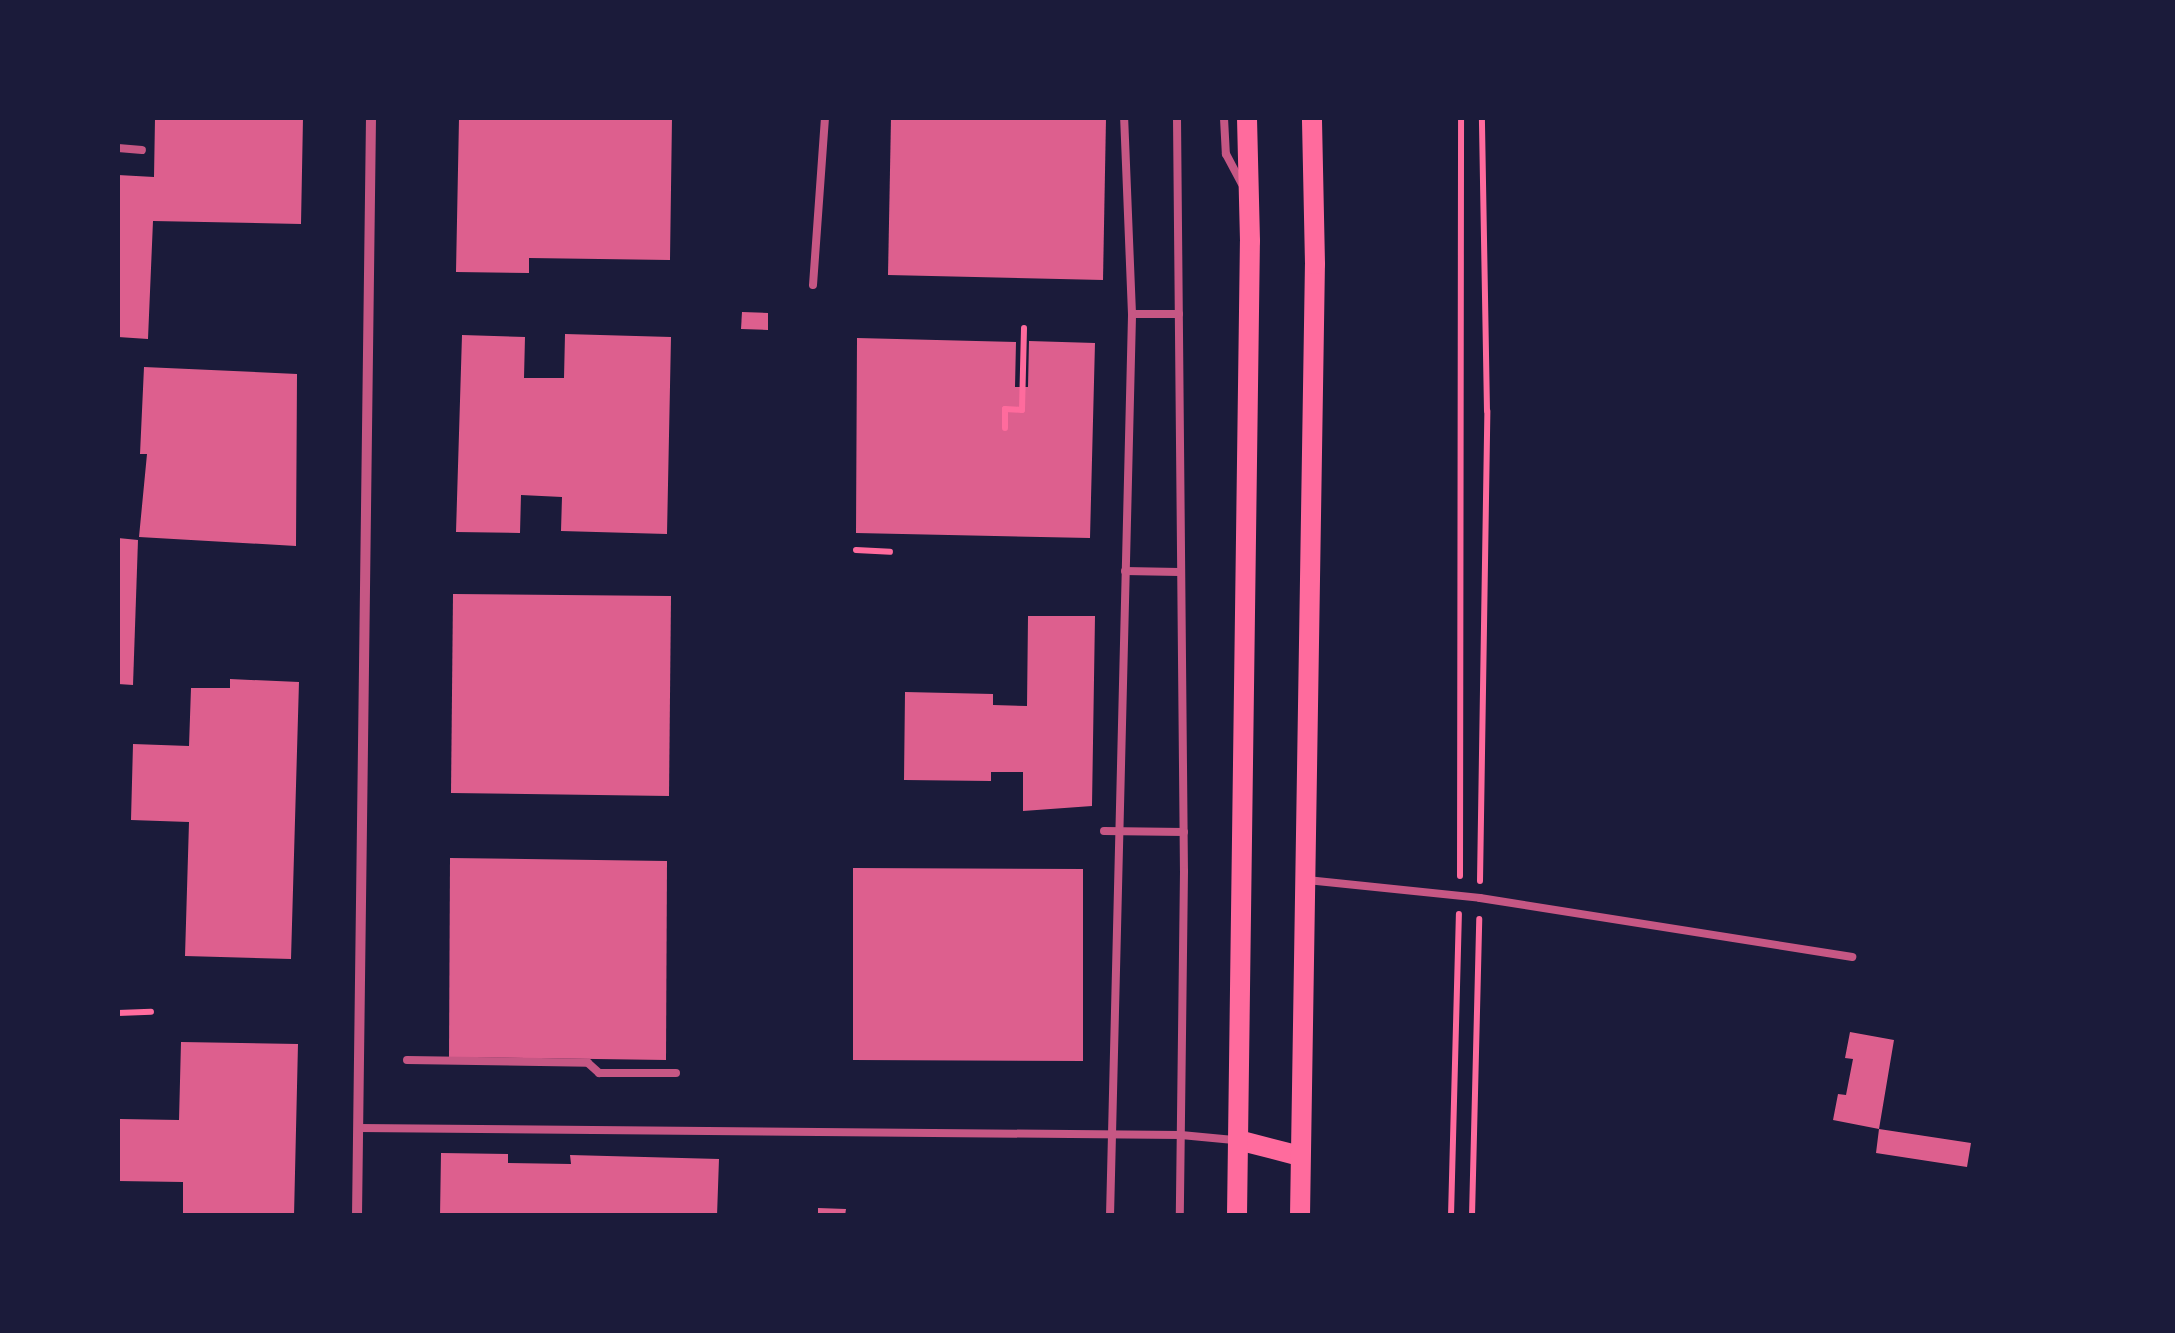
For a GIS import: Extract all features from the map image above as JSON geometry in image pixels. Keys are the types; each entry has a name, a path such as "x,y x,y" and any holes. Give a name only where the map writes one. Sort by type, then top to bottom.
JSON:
{"main road":[{"path":"1237,1216 1249,199 1246,118"},
{"path":"1300,1216 1316,264 1312,118"},
{"path":"1238,1140 1300,1156"}],"street":[{"path":"357,1216 371,118"}],"lane":[{"path":"813,285 825,118"},
{"path":"1110,1216 1132,314 1124,118"},
{"path":"1177,118 1184,832 1180,1216"},
{"path":"1224,118 1226,154 1249,199"},
{"path":"118,148 142,150"},
{"path":"1132,314 1179,314"},
{"path":"1126,571 1179,572"},
{"path":"1104,831 1184,832"},
{"path":"1306,880 1480,898 1852,957"},
{"path":"406,1060 588,1064 599,1073 676,1073"},
{"path":"359,1128 1112,1135 1238,1140"}],"path":[{"path":"1451,1216 1460,897 1461,118"},
{"path":"1472,1216 1487,411 1482,118"},
{"path":"1004,428 1005,409 1022,410 1024,328"},
{"path":"856,550 890,552"},
{"path":"118,1013 152,1012"}],"building":[{"path":"155,118 303,118 301,224 153,221 148,339 118,337 118,175 154,177"},
{"path":"459,118 672,118 670,260 529,258 529,273 456,272"},
{"path":"891,118 1106,118 1103,280 888,275"},
{"path":"742,312 768,313 768,330 741,329"},
{"path":"565,334 671,337 667,534 561,531 562,497 521,495 520,533 456,532 462,335 525,337 524,378 564,378"},
{"path":"857,338 1016,342 1015,387 1028,387 1029,341 1095,343 1090,538 856,533"},
{"path":"144,367 297,374 296,546 139,537 147,454 140,454"},
{"path":"118,538 138,540 133,685 118,684"},
{"path":"453,594 671,596 669,796 451,793"},
{"path":"1028,616 1095,616 1092,806 1023,811 1023,772 991,772 991,781 904,780 905,692 993,694 993,705 1027,706"},
{"path":"230,679 299,682 291,959 185,956 189,822 131,820 133,744 189,746 191,688 230,688"},
{"path":"450,858 667,861 666,1060 449,1057"},
{"path":"853,868 1083,869 1083,1061 853,1060"},
{"path":"1850,1032 1894,1040 1879,1129 1833,1120 1838,1094 1846,1095 1853,1059 1845,1058"},
{"path":"181,1042 298,1044 294,1216 183,1216 183,1182 118,1181 120,1119 179,1120"},
{"path":"1879,1129 1971,1143 1967,1167 1876,1153"},
{"path":"441,1153 508,1154 508,1163 571,1164 570,1155 719,1159 717,1216 440,1216"},
{"path":"818,1208 846,1209 845,1216 818,1216"}]}
